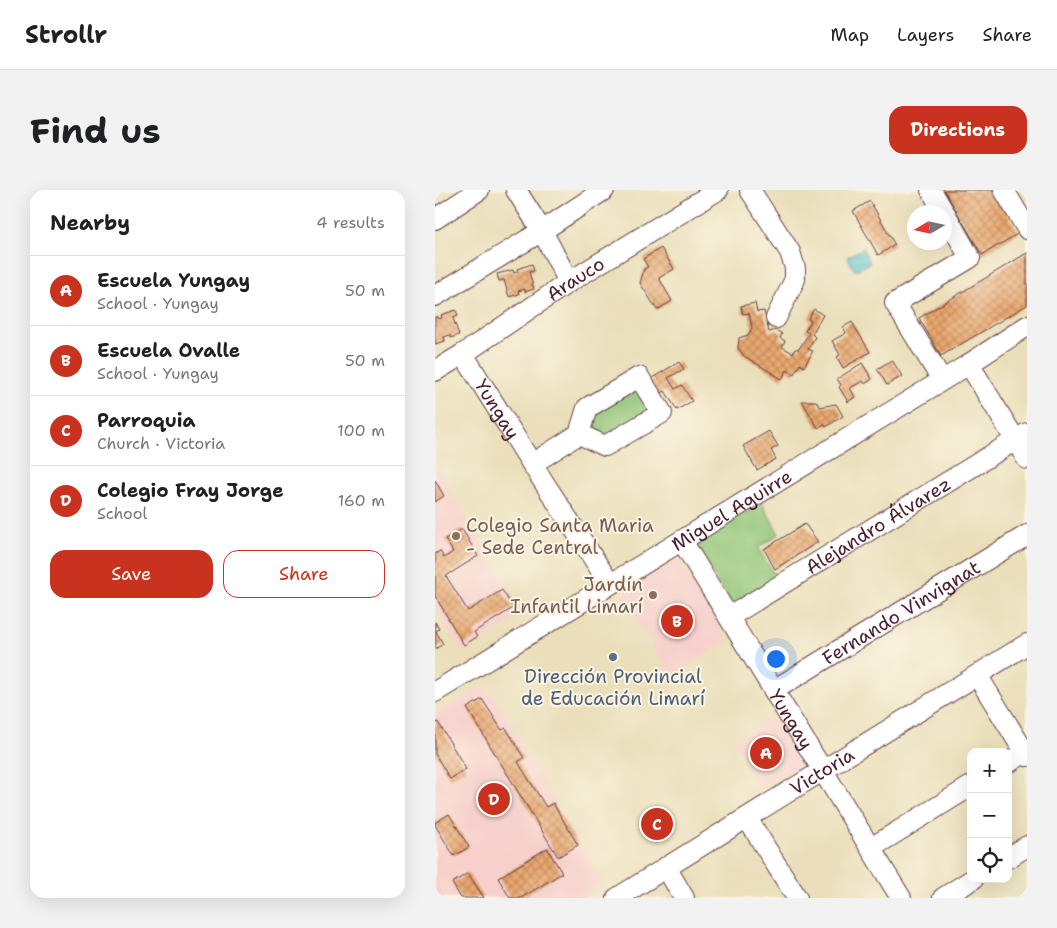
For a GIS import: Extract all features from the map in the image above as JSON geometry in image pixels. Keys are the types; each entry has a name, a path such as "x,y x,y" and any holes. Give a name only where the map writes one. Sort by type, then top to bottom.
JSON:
{"street":[{"path":"435,218 479,190"},
{"path":"516,190 542,231 569,282"},
{"path":"435,296 542,231 604,190"},
{"name":"Arauco","path":"435,372 569,282 718,190"},
{"path":"751,190 790,252 795,268 795,280 775,318"},
{"path":"931,190 939,205"},
{"path":"1004,190 1027,229"},
{"path":"942,380 895,303 970,258 952,227"},
{"name":"Miguel Aguirre","path":"435,692 969,364 1027,326"},
{"name":"Yungay","path":"463,354 610,584"},
{"path":"969,364 1021,436 1027,460"},
{"path":"532,464 579,434"},
{"name":"Alejandro Álvarez","path":"729,617 1021,436"},
{"name":"Fernando Vinvignat","path":"774,690 1027,535"},
{"name":"Yungay","path":"682,541 901,898"},
{"name":"Victoria","path":"617,898 1027,644"},
{"path":"977,675 1022,756"},
{"path":"871,848 967,788"},
{"path":"747,818 797,898"},
{"path":"1012,855 1027,846"},
{"path":"666,867 684,898"},
{"path":"943,898 967,883"}],"shaded area":[{"name":"Colegio Santa Maria - Sede Central","path":"435,464 522,616 461,652 435,609"},
{"path":"679,559 728,641 671,676 621,594"},
{"path":"479,689 491,691 602,883 578,898 435,898 435,715"},
{"path":"772,717 800,765 760,788 733,741"}],"green space":[{"path":"633,388 643,390 650,409 609,439 590,434 591,411"},
{"path":"758,496 779,534 758,548 777,579 733,607 689,536"}],"water":[{"path":"863,248 870,263 855,271 847,257"}],"building":[{"path":"944,190 994,190 1019,233 982,255"},
{"path":"870,201 895,245 878,255 853,211"},
{"path":"661,248 674,269 659,278 672,301 657,310 640,283 644,269 648,267 643,259"},
{"path":"1027,253 1027,305 941,356 919,318"},
{"path":"532,264 534,271 529,272 534,289 525,292 525,289 518,291 519,294 509,297 504,280 499,281 497,274 513,270 514,273 518,271 517,269"},
{"path":"755,303 757,312 764,311 769,332 776,330 782,334 780,338 785,341 782,347 793,353 795,349 799,349 809,333 805,331 811,321 808,319 814,309 823,315 812,334 815,337 808,349 813,351 804,367 800,364 794,374 787,370 782,379 744,356 738,348 739,338 748,335 752,328 749,313 743,314 741,306"},
{"path":"456,310 458,316 453,318 459,335 451,338 450,335 444,337 445,341 435,344 435,317 438,319 442,318 441,315"},
{"path":"852,322 870,352 843,368 837,357 840,355 832,341 846,333 843,327"},
{"path":"892,360 902,376 887,385 877,369"},
{"path":"679,362 684,369 668,378 675,389 682,385 692,401 677,410 665,391 658,395 650,383 654,381 652,378"},
{"path":"862,363 872,379 865,384 863,381 850,388 855,397 848,402 839,387 841,385 837,379"},
{"path":"802,401 816,401 820,407 836,404 843,416 826,427 824,424 818,428"},
{"path":"769,431 778,446 771,450 776,459 757,470 743,446"},
{"path":"435,480 444,496 435,502"},
{"path":"805,524 818,542 775,569 764,549"},
{"path":"462,529 478,556 446,576 468,611 502,590 513,608 474,632 477,637 464,645 435,596 435,554 440,551 444,558 453,552 445,539"},
{"path":"435,622 439,629 436,631 443,644 435,649"},
{"path":"482,699 502,730 506,728 524,758 518,762 546,807 553,803 578,845 558,857 467,708"},
{"path":"438,722 466,769 450,779 435,754 435,723"},
{"path":"449,814 469,847 454,856 435,825 435,823"},
{"path":"547,848 562,873 521,898 510,898 498,878"},
{"path":"468,873 484,898 461,898 452,883"}],"place":[{"name":"Colegio Santa Maria - Sede Central","path":"456,536"},
{"name":"Jardín Infantil Limarí","path":"653,595"},
{"name":"Escuela Ovalle","path":"677,621"},
{"name":"Dirección Provincial de Educación Limarí","path":"613,657"},
{"name":"Escuela Yungay","path":"766,753"},
{"name":"Colegio Fray Jorge","path":"494,799"},
{"name":"Parroquia","path":"657,824"}]}
